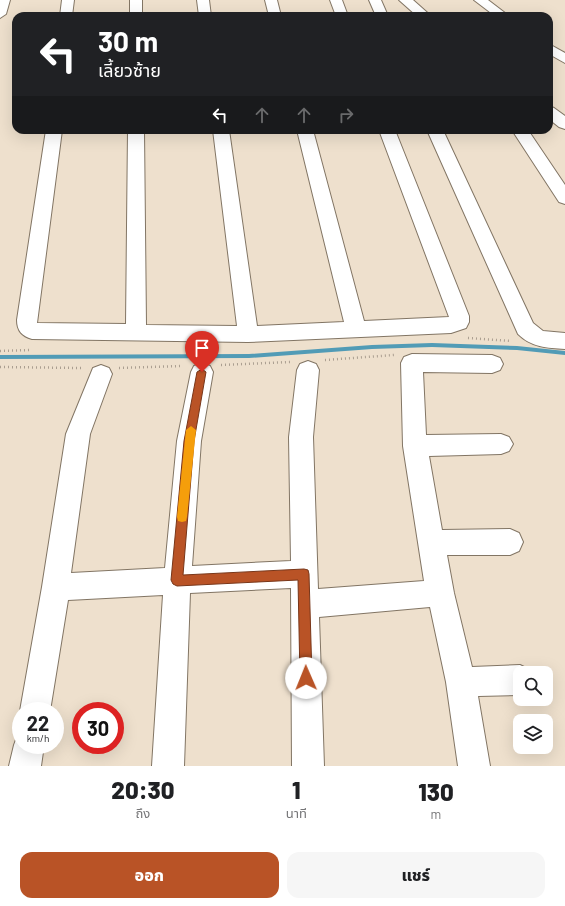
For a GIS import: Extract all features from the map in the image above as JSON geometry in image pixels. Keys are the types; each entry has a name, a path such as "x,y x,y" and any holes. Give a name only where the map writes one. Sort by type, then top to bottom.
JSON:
{"street":[{"path":"0,14 4,0"},
{"path":"66,12 68,0"},
{"path":"136,0 136,12"},
{"path":"203,0 204,12"},
{"path":"271,0 274,12"},
{"path":"336,0 340,12"},
{"path":"375,0 380,12"},
{"path":"404,0 420,12"},
{"path":"480,0 497,12"},
{"path":"553,51 565,59"},
{"path":"553,114 565,124"},
{"path":"53,134 27,326 32,331 248,334 356,328 451,325 459,322 459,316 389,134"},
{"path":"136,134 136,332"},
{"path":"222,134 248,334"},
{"path":"306,134 356,328"},
{"path":"437,134 525,328 532,336 565,341"},
{"path":"523,134 565,198"},
{"path":"474,766 461,682 440,593 415,446 412,363 492,364"},
{"path":"308,364 301,437 308,766"},
{"path":"168,766 177,580 189,441 202,368"},
{"path":"36,702 56,587 78,434 100,370"},
{"path":"415,446 501,444"},
{"path":"431,543 510,542"},
{"path":"56,587 304,574"},
{"path":"304,604 440,593"},
{"path":"461,682 513,680"},
{"path":"25,766 27,754"}],"path":[{"path":"0,367 100,370 202,368 308,364 402,354"}],"waterway":[{"path":"0,357 249,356 372,347 432,345 517,348 565,353"}],"slow traffic":[{"path":"182,517 191,430"}],"route":[{"path":"202,372 189,441 177,580 304,574 306,678"}]}
